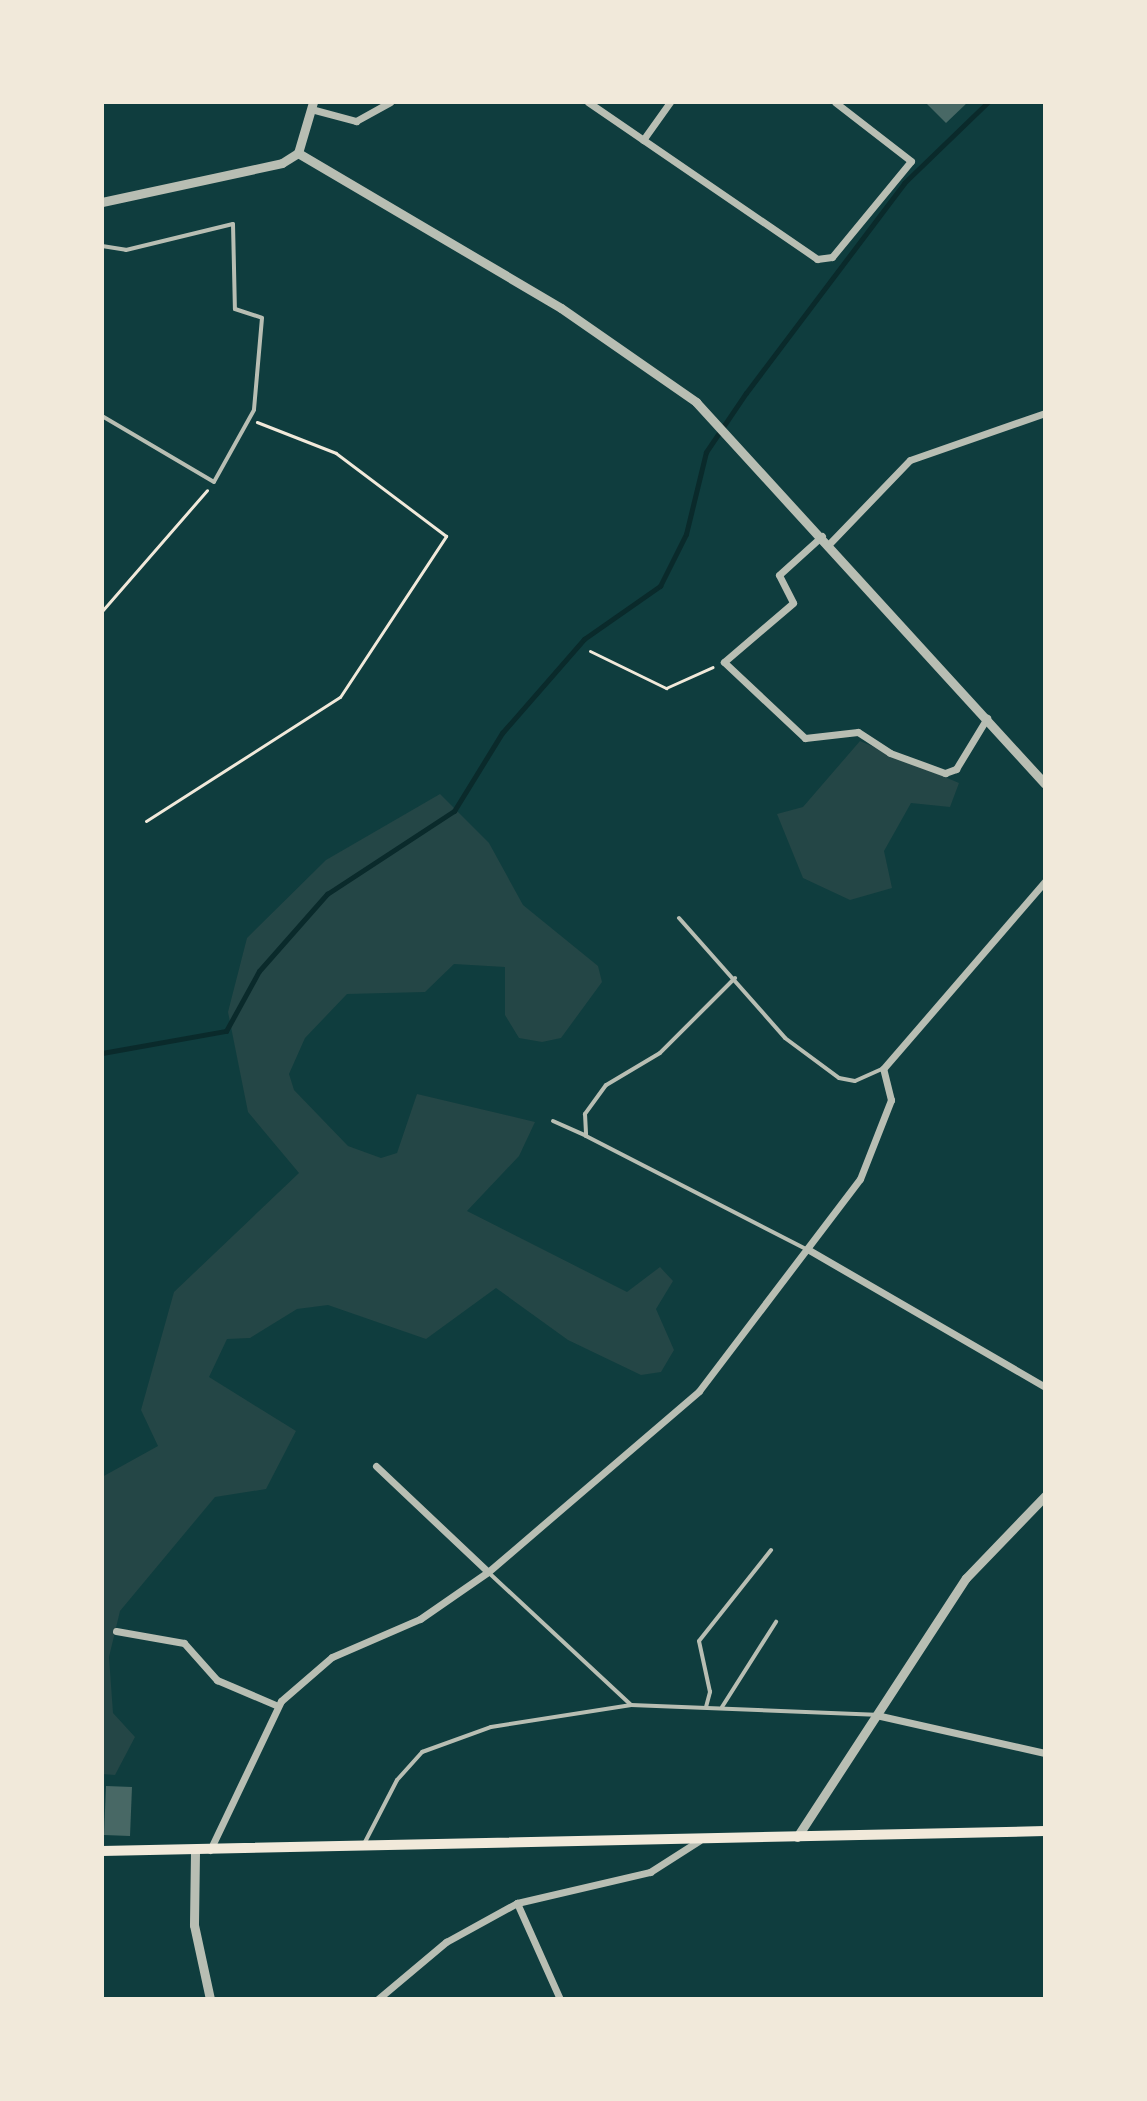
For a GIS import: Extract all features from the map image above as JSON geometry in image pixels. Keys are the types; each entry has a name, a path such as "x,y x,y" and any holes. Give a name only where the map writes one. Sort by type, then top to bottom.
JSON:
{"main road":[{"path":"102,1851 210,1852 1045,1831"}],"street":[{"path":"102,202 282,163 298,153 312,106 356,121 390,102"},
{"path":"588,102 801,254 832,257 911,161 835,102"},
{"path":"643,140 670,102"},
{"path":"298,153 650,368 696,402 823,535 1045,784"},
{"path":"830,543 910,460 1045,413"},
{"path":"823,535 779,575 793,603 724,662 805,738 858,732 890,753 945,773 956,769 987,718"},
{"path":"210,1852 278,1706 332,1657 420,1619 488,1572 699,1391 809,1250 870,1162 891,1100 883,1069 1045,881"},
{"path":"809,1250 1045,1387"},
{"path":"376,1466 488,1572"},
{"path":"797,1837 966,1578 1045,1496"},
{"path":"116,1631 184,1643 217,1680 278,1706"},
{"path":"875,1715 1045,1753"},
{"path":"378,1999 446,1942 517,1903 650,1872 700,1840"},
{"path":"195,1852 194,1925 210,1999"},
{"path":"517,1903 560,1999"}],"lane":[{"path":"102,246 126,250 233,224 235,309 262,318 250,419 214,482 102,416"},
{"path":"679,918 735,978 774,1028 839,1078 855,1081 883,1069"},
{"path":"586,1136 585,1114 606,1085 660,1053 735,978"},
{"path":"553,1121 809,1250"},
{"path":"706,1707 710,1692 699,1641 771,1550"},
{"path":"488,1572 631,1705"},
{"path":"722,1707 776,1622"},
{"path":"362,1847 397,1780 422,1752 491,1727 631,1705 875,1715"}],"path":[{"path":"146,821 340,697 446,536 336,453 250,419"},
{"path":"102,611 214,482"},
{"path":"590,651 666,688 724,662"}],"shaded area":[{"path":"860,741 959,783 950,807 911,803 884,851 892,888 850,900 803,878 777,814 803,807"},
{"path":"440,794 489,843 523,905 598,966 602,982 561,1038 542,1042 519,1038 505,1015 505,967 454,964 425,992 347,994 305,1038 289,1074 294,1090 348,1146 381,1158 397,1153 417,1094 535,1122 519,1156 467,1211 627,1292 660,1267 673,1281 656,1309 674,1350 661,1372 641,1375 568,1340 496,1288 426,1339 328,1305 297,1309 250,1338 227,1339 209,1377 296,1431 266,1489 215,1497 120,1611 109,1657 113,1713 135,1737 115,1775 102,1774 102,1477 158,1446 141,1410 174,1292 299,1173 248,1112 228,1012 247,938 326,860"}],"building":[{"path":"925,102 968,102 946,123"},
{"path":"106,1786 132,1787 130,1836 104,1835"}],"waterway":[{"path":"102,1053 226,1031 259,971 327,894 454,811 502,733 584,639 660,586 686,534 706,452 746,393 904,183 988,102"}]}
